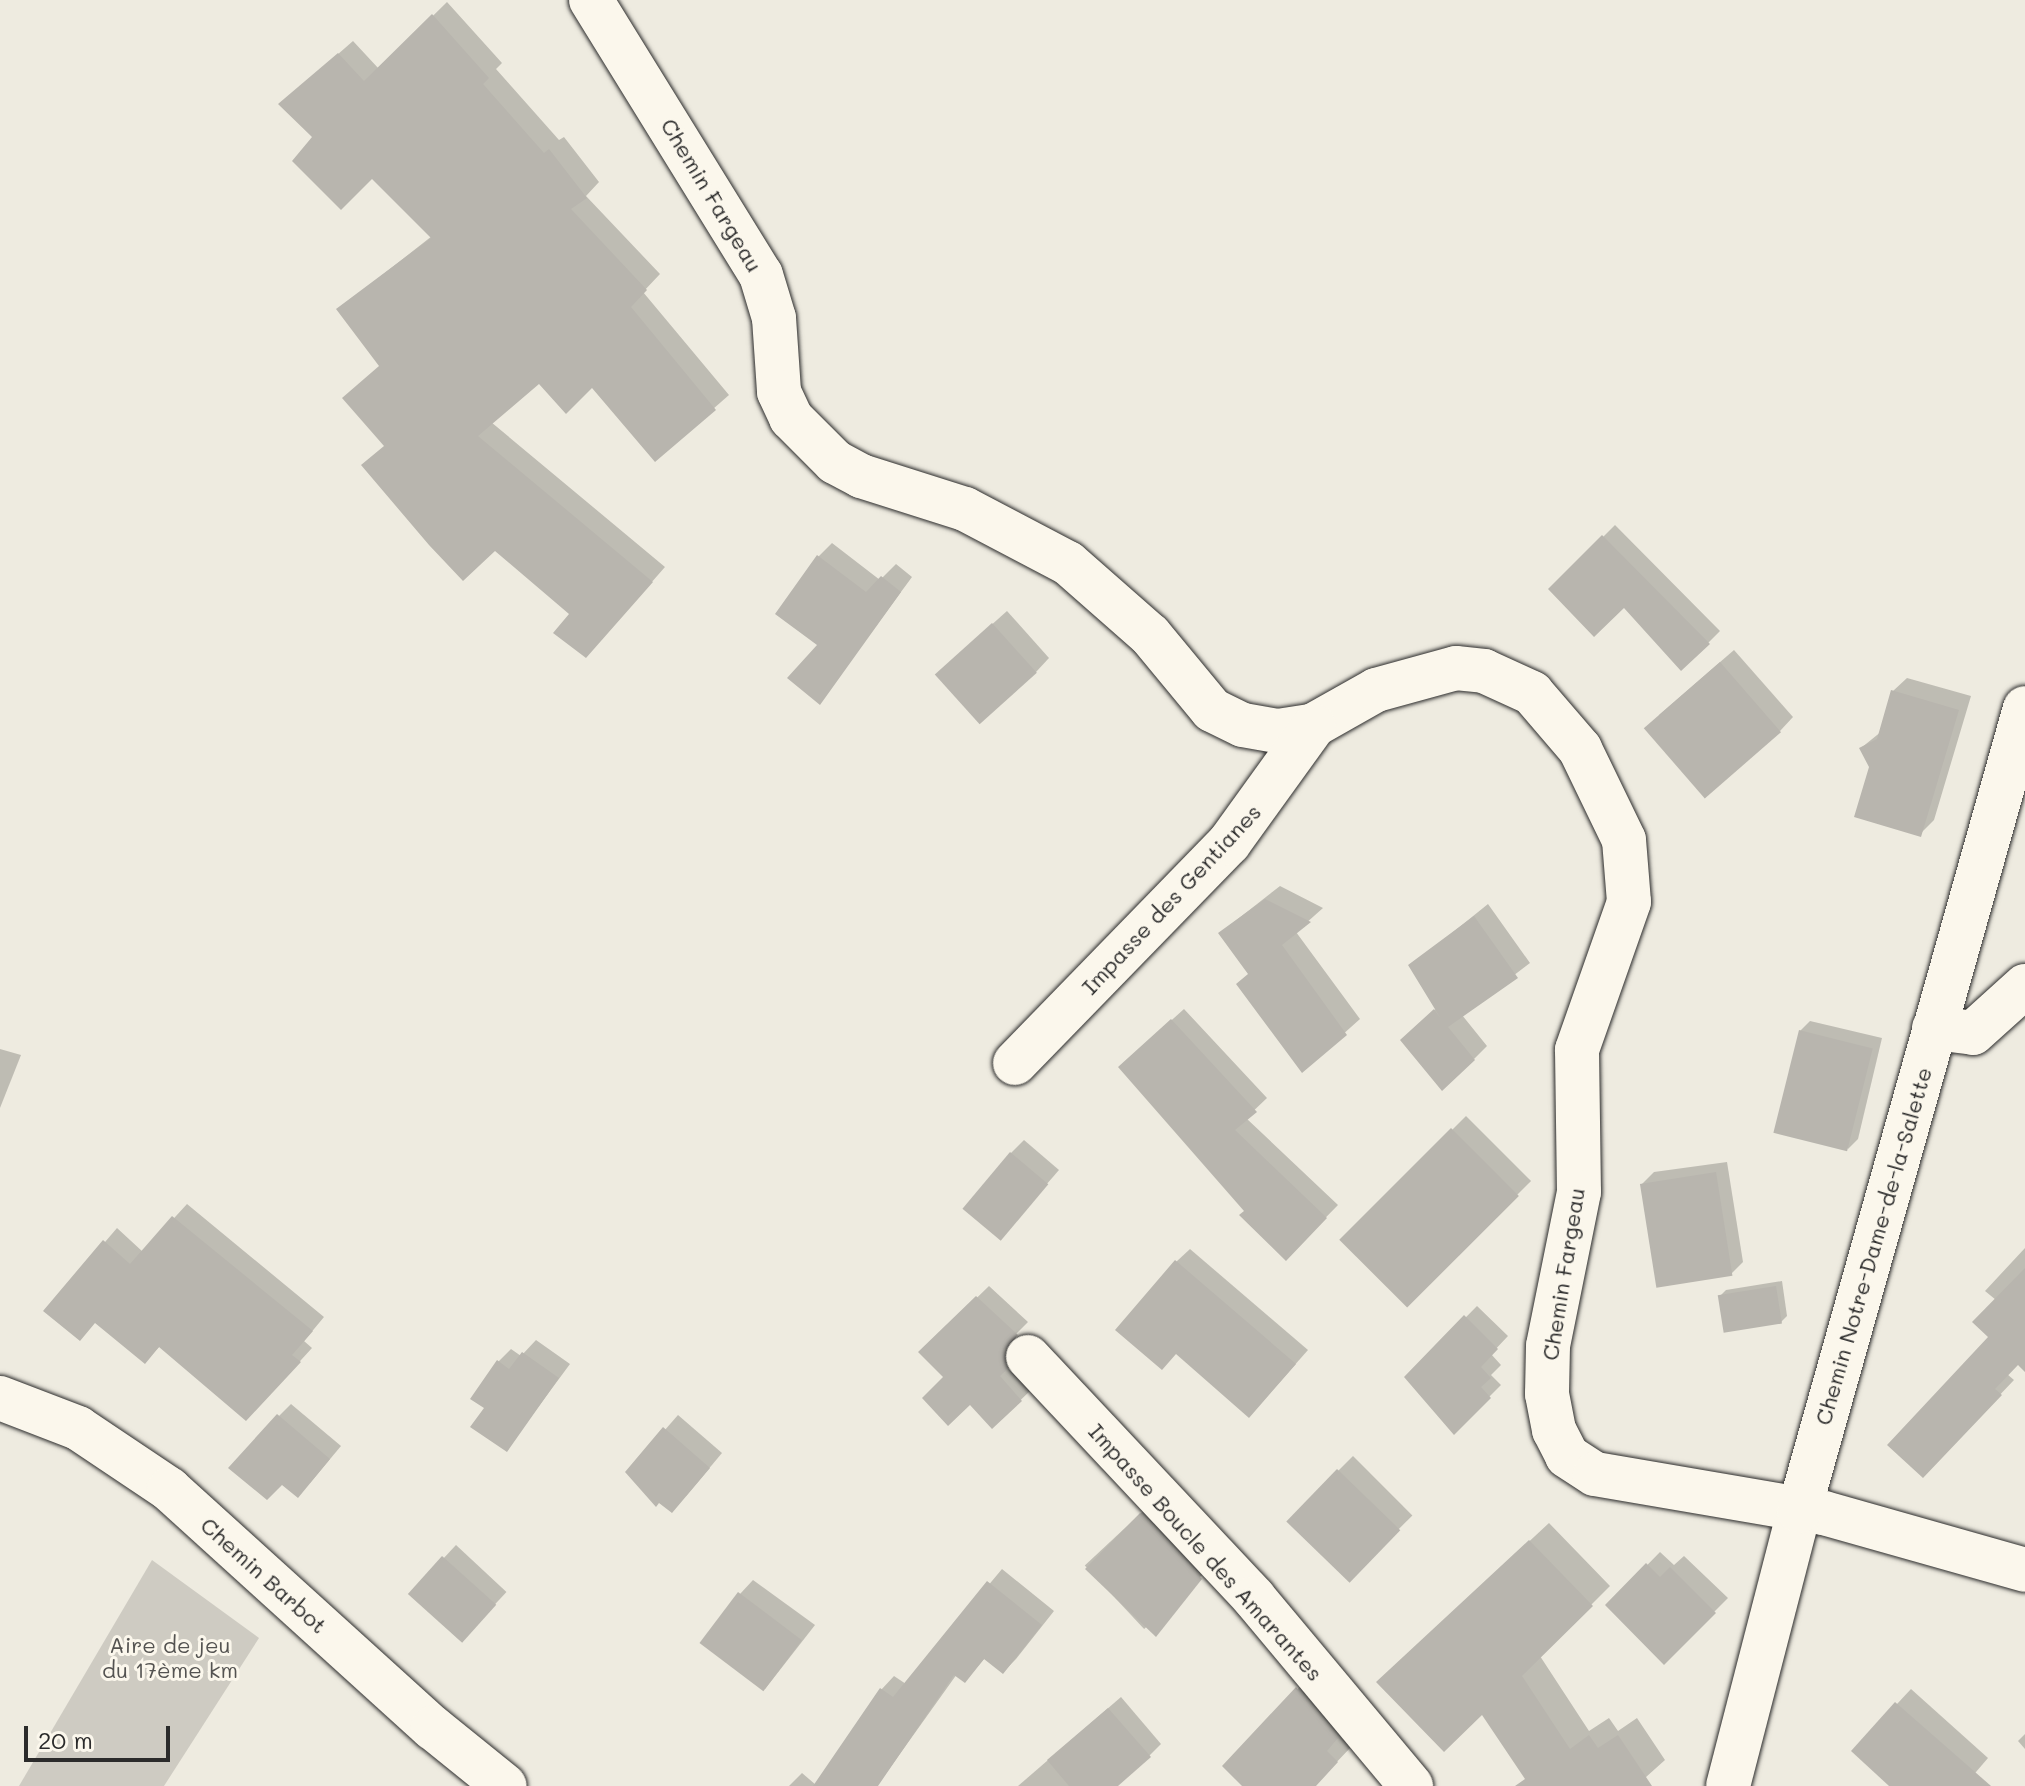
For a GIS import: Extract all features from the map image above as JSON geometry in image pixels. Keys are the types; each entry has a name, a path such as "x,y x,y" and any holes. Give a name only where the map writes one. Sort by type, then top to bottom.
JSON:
{"street":[{"name":"Chemin Fargeau","path":"591,0 761,275 774,318 779,392 811,442 861,476 965,509 1068,563 1150,635 1212,710 1243,725 1278,731 1314,725 1376,690 1456,668 1484,671 1532,693 1580,749 1624,840 1629,902 1577,1050 1579,1192 1548,1346 1547,1394 1554,1430 1567,1456 1595,1474 1799,1511 1964,1549 2025,1570"},
{"name":"Chemin Notre-Dame-de-la-Salette","path":"1721,1778 2025,708"},
{"name":"Impasse des Gentianes","path":"1015,1063 1229,843 1314,725"},
{"path":"1934,1028 1973,1033 2025,986"},
{"name":"Impasse Boucle des Amarantes","path":"1028,1357 1254,1598 1411,1786"},
{"name":"Chemin Barbot","path":"0,1398 78,1428 169,1489 433,1728 505,1786"}],"green space":[{"name":"Aire de jeu du 17ème km","path":"152,1560 259,1638 164,1786 19,1786"}],"building":[{"path":"432,14 489,78 483,84 544,153 549,149 587,198 571,209 647,290 631,307 716,410 655,462 592,388 566,414 539,384 478,436 653,582 586,658 553,633 569,614 495,551 463,581 429,545 361,465 384,446 342,398 379,366 336,309 431,238 372,179 341,210 292,161 312,137 278,104 338,53 364,81"},
{"path":"1602,535 1710,644 1681,671 1624,608 1594,637 1548,589"},
{"path":"817,555 866,592 881,576 901,592 820,705 787,678 817,645 775,614"},
{"path":"992,623 1037,673 980,724 935,675"},
{"path":"1720,662 1781,732 1705,798 1644,728"},
{"path":"1891,690 1959,710 1921,837 1854,817 1869,767 1859,748 1877,739"},
{"path":"1265,899 1311,922 1282,945 1347,1035 1302,1073 1236,984 1248,974 1218,933"},
{"path":"1474,916 1518,978 1448,1027 1475,1060 1442,1091 1400,1040 1434,1009 1441,1019 1408,965"},
{"path":"1171,1019 1257,1112 1235,1130 1327,1218 1286,1261 1239,1215 1244,1211 1118,1067"},
{"path":"1799,1030 1873,1048 1847,1151 1773,1133"},
{"path":"1451,1128 1519,1196 1407,1308 1339,1240"},
{"path":"1010,1152 1048,1184 1001,1241 962,1209"},
{"path":"1716,1172 1732,1276 1656,1288 1640,1184"},
{"path":"172,1216 313,1331 292,1355 301,1362 246,1421 159,1347 145,1364 95,1323 80,1341 43,1311 103,1240 130,1264"},
{"path":"1175,1260 1296,1364 1249,1418 1176,1354 1162,1370 1115,1330"},
{"path":"2025,1268 2025,1372 2018,1365 1995,1389 2002,1395 1923,1478 1887,1445 1988,1337 1972,1322"},
{"path":"1776,1286 1782,1324 1724,1333 1718,1295"},
{"path":"976,1296 1018,1335 1004,1349 1007,1369 1000,1376 1022,1401 992,1429 970,1405 948,1426 922,1398 943,1377 918,1352"},
{"path":"1464,1315 1498,1349 1481,1367 1491,1378 1481,1387 1491,1398 1454,1435 1404,1377"},
{"path":"522,1352 559,1378 507,1452 470,1427 484,1408 470,1399 497,1360 509,1369"},
{"path":"277,1414 330,1459 298,1498 282,1485 267,1500 228,1468"},
{"path":"663,1427 710,1468 672,1513 659,1503 656,1507 625,1472"},
{"path":"1337,1469 1400,1530 1350,1583 1286,1522"},
{"path":"1140,1513 1202,1579 1156,1637 1085,1569"},
{"path":"1529,1540 1593,1606 1522,1676 1570,1749 1589,1735 1598,1748 1618,1735 1652,1786 1515,1786 1525,1779 1482,1715 1444,1752 1376,1682"},
{"path":"442,1556 496,1605 462,1643 408,1594"},
{"path":"1646,1563 1660,1577 1670,1567 1716,1613 1664,1665 1605,1605"},
{"path":"987,1581 1042,1625 1003,1674 984,1659 965,1683 954,1675 878,1786 813,1786 880,1688 893,1697"},
{"path":"738,1592 802,1640 763,1691 699,1643"},
{"path":"1296,1687 1338,1738 1327,1751 1338,1762 1316,1786 1242,1786 1222,1766"},
{"path":"1895,1702 1991,1786 1889,1786 1851,1751"},
{"path":"1108,1708 1151,1757 1118,1786 1069,1786 1047,1760"}]}
